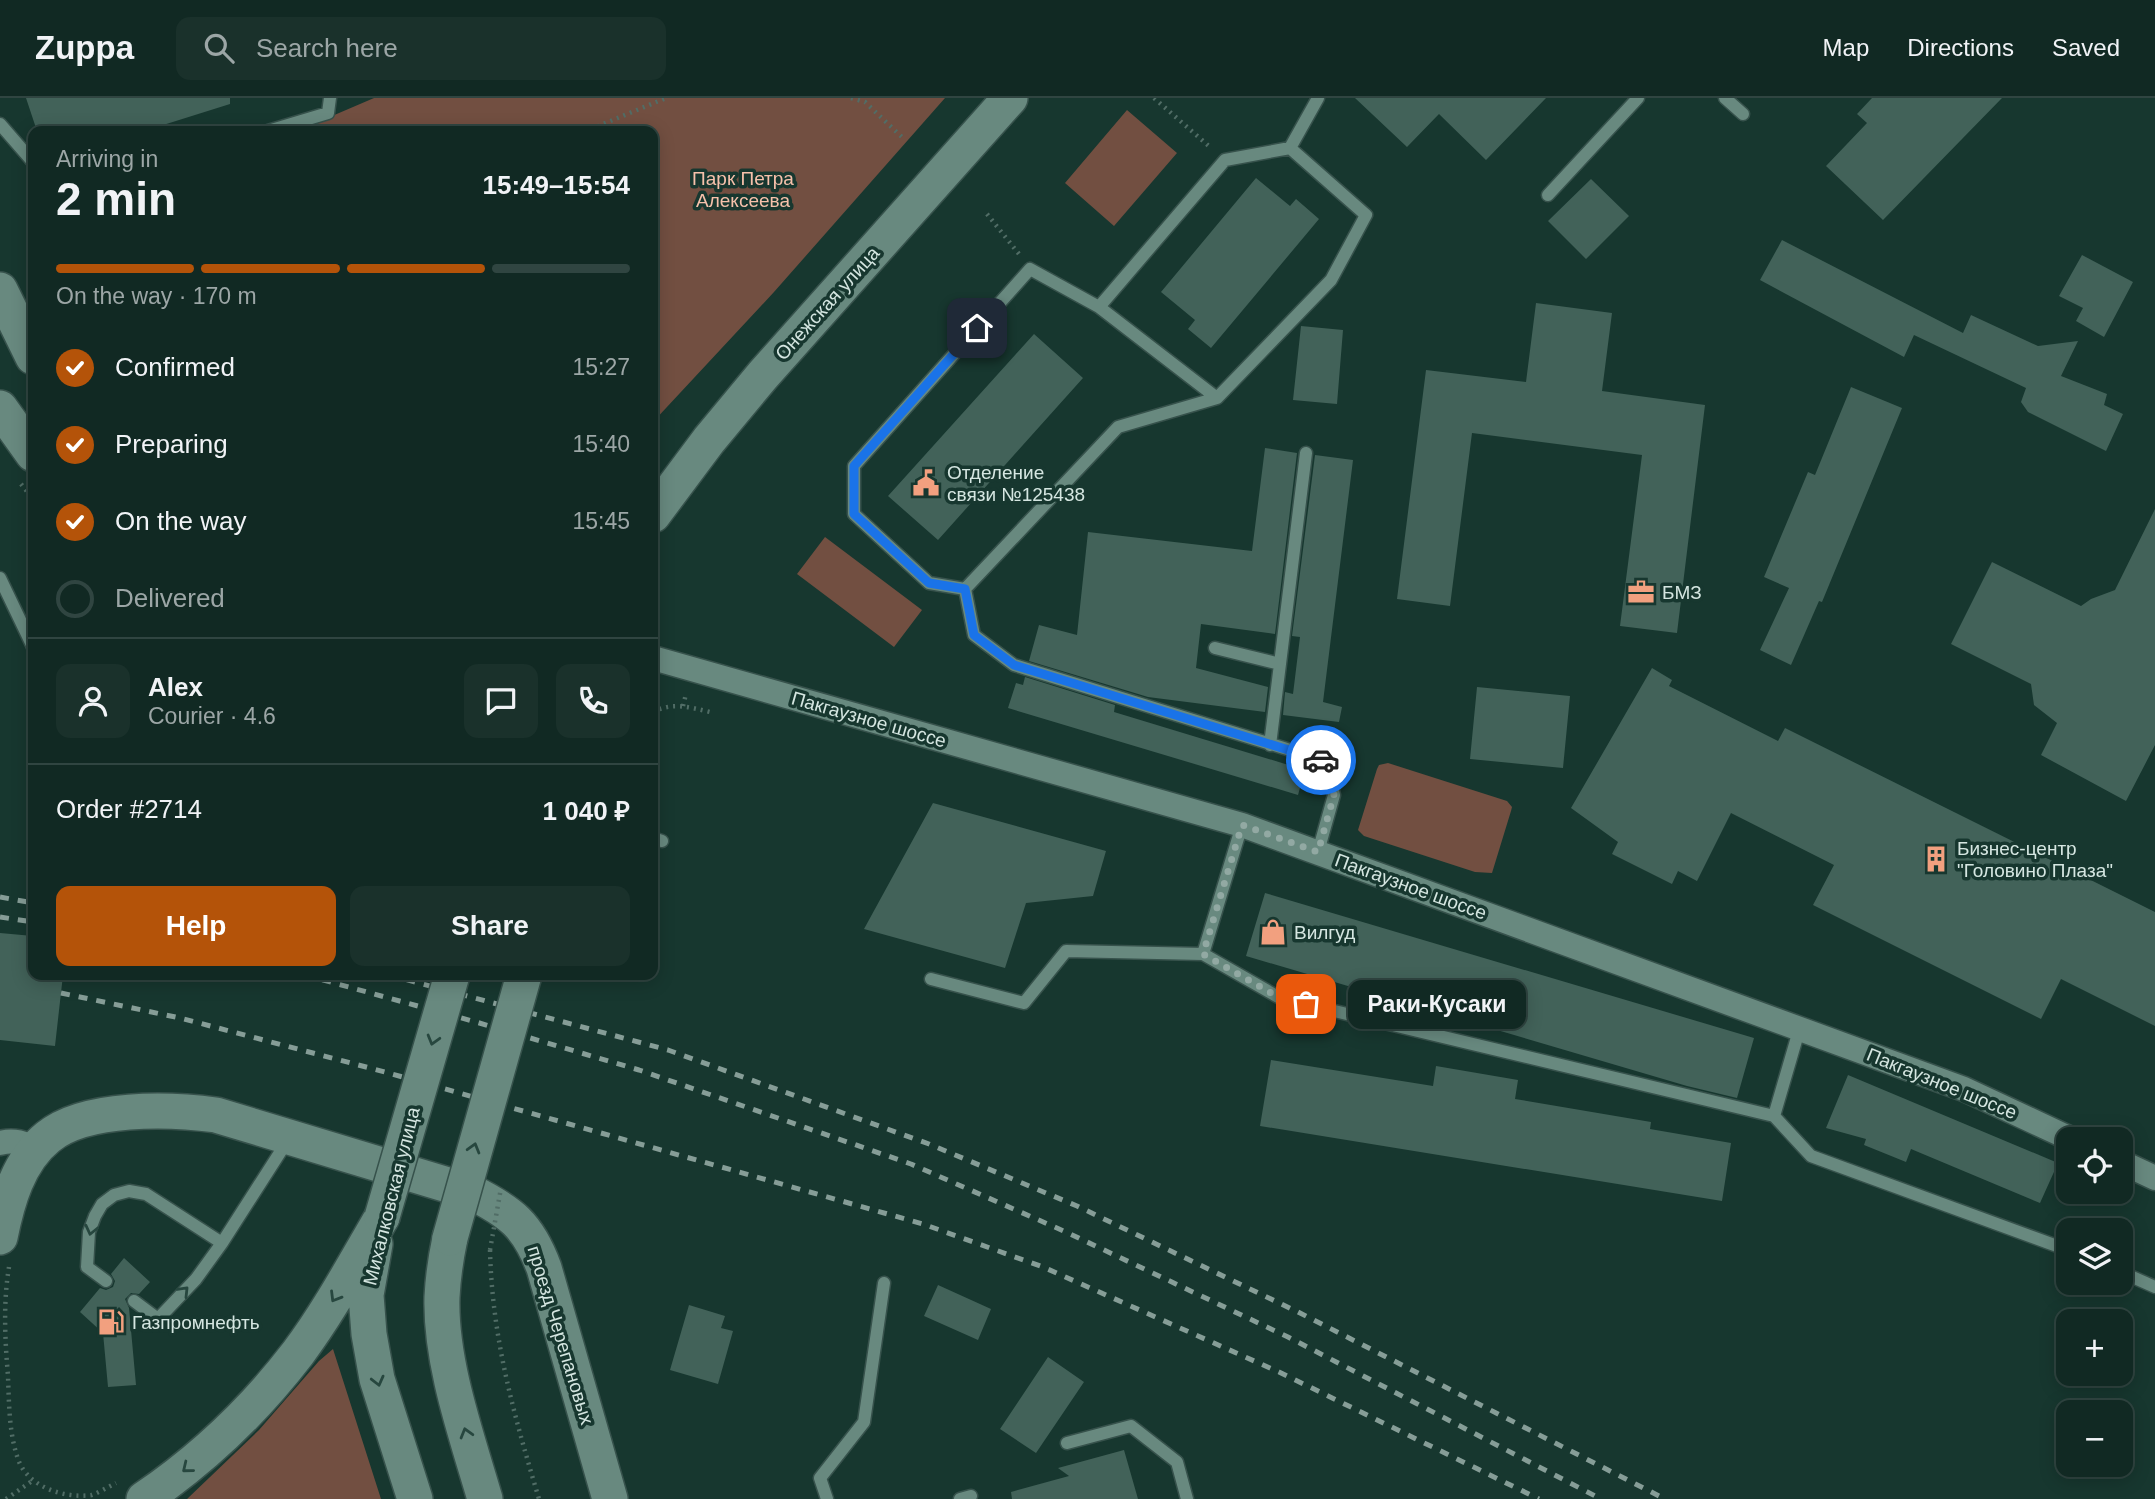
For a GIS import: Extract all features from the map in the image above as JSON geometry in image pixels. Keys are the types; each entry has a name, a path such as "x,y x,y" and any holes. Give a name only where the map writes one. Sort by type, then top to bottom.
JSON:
{"main road":[{"name":"Онежская улица","path":"658,508 695,457 755,385 1010,98"},
{"path":"0,290 28,347"},
{"path":"0,408 28,447"},
{"name":"Михалковская улица","path":"415,1499 377,1379 366,1295 382,1217 451,980"},
{"path":"485,1499 457,1405 445,1339 442,1300 450,1238 523,980"},
{"name":"проезд Черепановых","path":"0,1237 14,1186 37,1149 49,1136 82,1121 145,1111 216,1115 471,1192 516,1219 534,1242 544,1268 610,1499"},
{"path":"144,1499 201,1457 276,1379 327,1311 382,1217"}],"street":[{"name":"Пакгаузное шоссе","path":"658,659 1242,825 1800,1027 1964,1089 2056,1132"},
{"path":"0,1143 22,1142 37,1149"},
{"path":"2133,1168 2155,1178"}],"lane":[{"path":"285,126 328,113 330,98"},
{"path":"1290,148 1318,98"},
{"path":"1548,195 1638,98"},
{"path":"1725,98 1743,114"},
{"path":"0,124 28,156"},
{"path":"1099,307 1224,160 1290,148"},
{"path":"965,589 1118,427 1217,398 1331,280 1366,215 1290,148"},
{"path":"965,589 929,583 854,514 854,466 1030,269 1099,307 1217,398"},
{"path":"1270,745 1306,453"},
{"path":"0,578 28,637"},
{"path":"965,589 974,635 1014,665 1326,761 1334,795 1318,852"},
{"path":"1215,648 1280,664"},
{"path":"1203,954 1242,825"},
{"path":"931,979 1024,1003 1066,951 1203,954 1280,998 1774,1116 1811,1156 2056,1246"},
{"path":"1774,1116 1800,1027"},
{"path":"134,1301 158,1319 196,1279 290,1137"},
{"path":"106,1281 87,1267 89,1232 94,1216 102,1204 114,1195 129,1191 146,1194 222,1243"},
{"path":"2133,1277 2155,1287"},
{"path":"827,1499 820,1478 864,1422 884,1283"},
{"path":"1066,1443 1131,1426 1177,1462 1187,1499"}],"path":[{"path":"598,126 666,98"},
{"path":"851,98 865,100 905,140"},
{"path":"1154,98 1224,160"},
{"path":"987,214 1030,269"},
{"path":"658,709 682,706 710,712"},
{"path":"490,1250 492,1308 503,1368 539,1499"},
{"path":"6,1499 32,1481"}],"green space":[{"name":"Парк Петра Алексеева","path":"374,98 945,98 774,292 658,417 658,126 301,126"},
{"path":"1127,110 1177,153 1114,226 1065,183"},
{"path":"825,537 922,610 894,647 797,574"},
{"path":"1388,763 1507,801 1512,807 1492,873 1475,872 1364,836 1358,830 1377,769 1379,765"},
{"path":"333,1349 381,1499 187,1499 259,1430 319,1361"}],"building":[{"path":"26,98 230,98 230,104 160,126 35,126"},
{"path":"1355,98 1546,98 1486,160 1439,114 1407,147"},
{"path":"1872,98 2002,98 1883,220 1826,166 1867,123 1857,114"},
{"path":"1256,178 1290,206 1296,199 1319,219 1211,348 1188,329 1195,320 1161,292"},
{"path":"1591,179 1629,216 1586,259 1548,221"},
{"path":"1782,240 1963,333 1971,315 2038,346 2078,341 2061,376 2107,394 2104,405 2123,414 2106,451 2028,412 2021,402 2026,388 1914,335 1904,357 1760,280"},
{"path":"2082,255 2133,282 2104,337 2076,321 2083,308 2059,296"},
{"path":"1536,303 1612,313 1602,391 1705,405 1677,633 1620,626 1642,455 1472,433 1450,606 1397,599 1426,370 1526,382"},
{"path":"1301,326 1343,330 1337,404 1293,400"},
{"path":"1034,334 1083,378 938,540 888,496"},
{"path":"1851,387 1902,408 1822,602 1819,601 1791,665 1760,650 1789,588 1764,577 1808,472 1815,475"},
{"path":"1265,448 1297,453 1275,634 1201,624 1196,668 1268,687 1265,712 1148,697 1029,661 1039,625 1077,635 1088,532 1252,551"},
{"path":"1315,455 1353,460 1323,702 1342,707 1339,722 1283,715 1285,692 1293,694 1300,637 1292,636"},
{"path":"2155,509 2155,745 2126,801 2041,755 2057,723 2034,705 2031,684 1951,644 1992,562 2081,606 2115,590"},
{"name":"Бизнес-центр \"Головино Плаза\"","path":"1652,668 1672,680 1669,686 1778,741 1785,728 2155,912 2155,1026 2061,979 2041,1019 1813,905 1834,865 1731,813 1697,881 1678,871 1672,884 1612,854 1618,842 1571,808"},
{"path":"1025,677 1115,705 1114,712 1305,770 1298,795 1008,708 1016,683 1023,685"},
{"path":"1477,687 1570,696 1563,768 1470,759"},
{"path":"933,803 1106,851 1093,896 1026,903 1005,968 864,929"},
{"path":"1265,893 1754,1038 1737,1098 1687,1086 1246,956"},
{"path":"0,933 28,936 28,980 62,980 55,1046 0,1040"},
{"path":"1271,1060 1433,1086 1436,1066 1518,1080 1515,1099 1651,1122 1650,1129 1731,1143 1722,1201 1260,1126"},
{"path":"1848,1075 2056,1162 2056,1167 2040,1203 1911,1149 1906,1162 1864,1145 1866,1139 1826,1128"},
{"name":"Газпромнефть","path":"124,1258 150,1282 139,1294 131,1293 125,1299 129,1308 136,1385 108,1387 103,1333 80,1312 100,1288 106,1290 113,1287 115,1281 111,1274"},
{"path":"938,1285 991,1309 978,1340 924,1316"},
{"path":"689,1305 725,1316 721,1328 733,1331 718,1384 670,1370"},
{"path":"1048,1357 1084,1382 1036,1453 1000,1429"},
{"path":"1124,1450 1138,1499 1012,1499 1011,1492 1069,1476 1058,1468"}],"railway":[{"path":"0,897 28,902"},
{"path":"0,917 28,921"},
{"path":"323,980 639,1070 911,1164 1066,1232 1288,1337 1601,1499"},
{"path":"408,980 668,1050 929,1144 1077,1206 1298,1312 1665,1499"},
{"path":"61,993 180,1018 385,1072 923,1224 1043,1267 1279,1372 1539,1499"}],"way so far":[{"path":"1306,1004 1280,998 1203,954 1242,825 1318,852 1334,795 1326,761 1321,760"}],"place":[{"name":"Отделение связи №125438","path":"926,483"},
{"name":"БМЗ","path":"1641,592"},
{"name":"Бизнес-центр \"Головино Плаза\"","path":"1936,859"},
{"name":"Вилгуд","path":"1273,932"},
{"name":"Раки-Кусаки","path":"1306,1004"},
{"name":"Газпромнефть","path":"111,1322"}],"route":[{"path":"977,328 854,466 854,514 929,583 965,589 974,635 1014,665 1321,760"}]}
